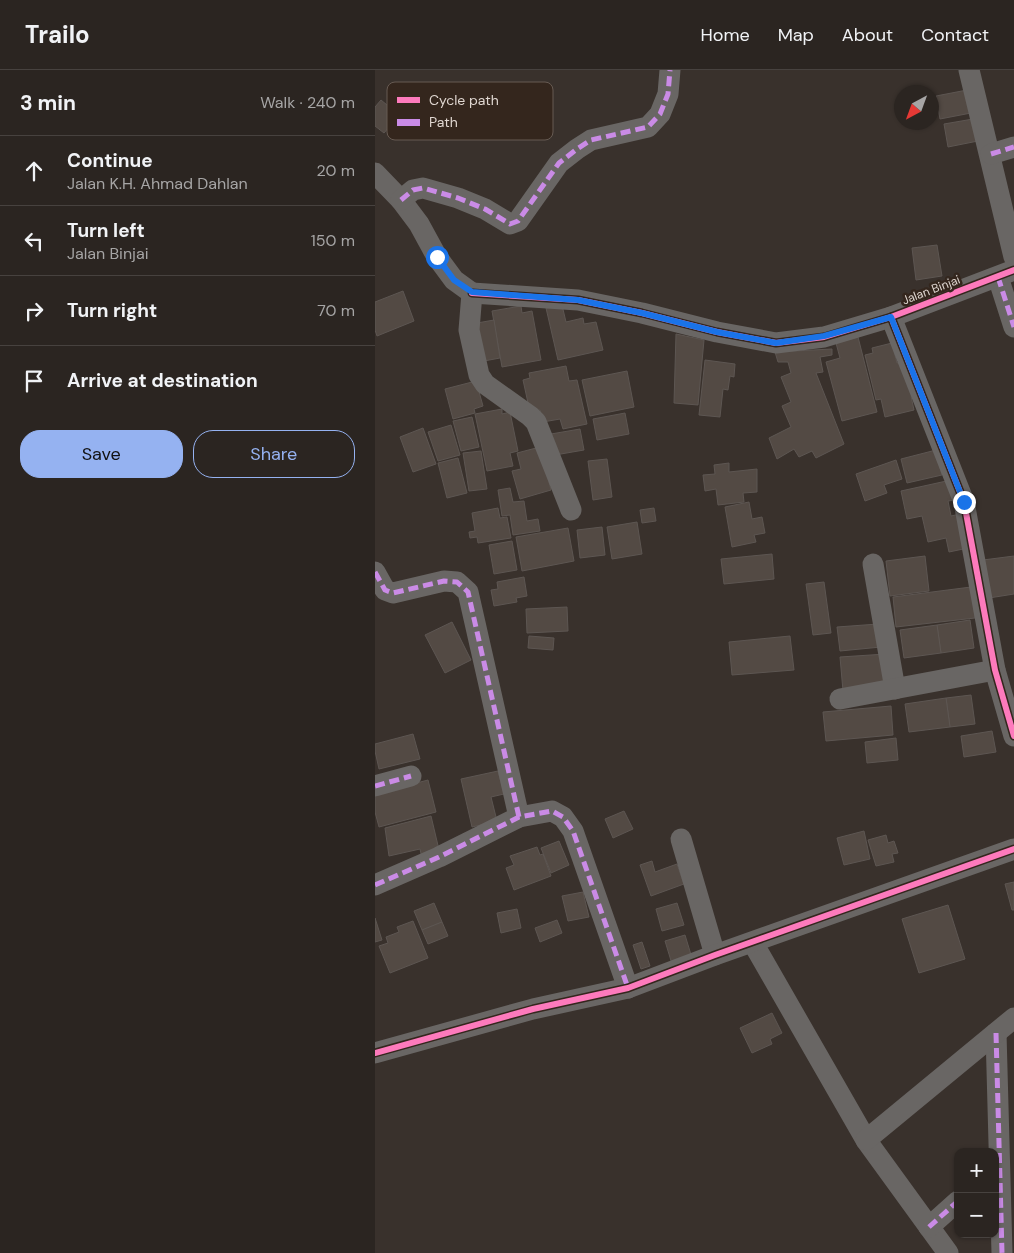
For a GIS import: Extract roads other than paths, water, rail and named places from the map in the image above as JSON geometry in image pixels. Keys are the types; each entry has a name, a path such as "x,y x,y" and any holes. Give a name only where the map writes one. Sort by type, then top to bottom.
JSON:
{"street":[{"path":"401,200 413,190 423,188 458,198 485,209 510,224 514,224 559,163 577,149 591,140 648,127 660,114 668,94 670,70"},
{"path":"969,70 991,154 1014,257"},
{"path":"991,154 1014,147"},
{"path":"375,174 401,200 419,224 454,280 472,292 469,330 479,375 485,384 530,416 535,422 571,510"},
{"path":"1006,274 1014,327"},
{"name":"Jalan Binjai","path":"472,292 578,300 642,313 717,332 776,343 824,336 891,317 1006,274"},
{"path":"891,317 964,502 995,670 1014,736"},
{"path":"873,564 895,689"},
{"path":"375,572 385,590 393,593 444,581 457,582 468,592 519,816"},
{"path":"840,699 995,670"},
{"path":"375,786 411,776"},
{"path":"375,885 439,857 519,816 552,811 563,817 573,831 628,988"},
{"path":"681,839 715,955"},
{"path":"375,1053 533,1009 628,988 715,955 1014,849"},
{"path":"753,943 866,1140 948,1253"},
{"path":"866,1140 1014,1018"},
{"path":"996,1034 997,1148"},
{"path":"999,1193 1002,1253"},
{"path":"929,1227 954,1205"}]}
